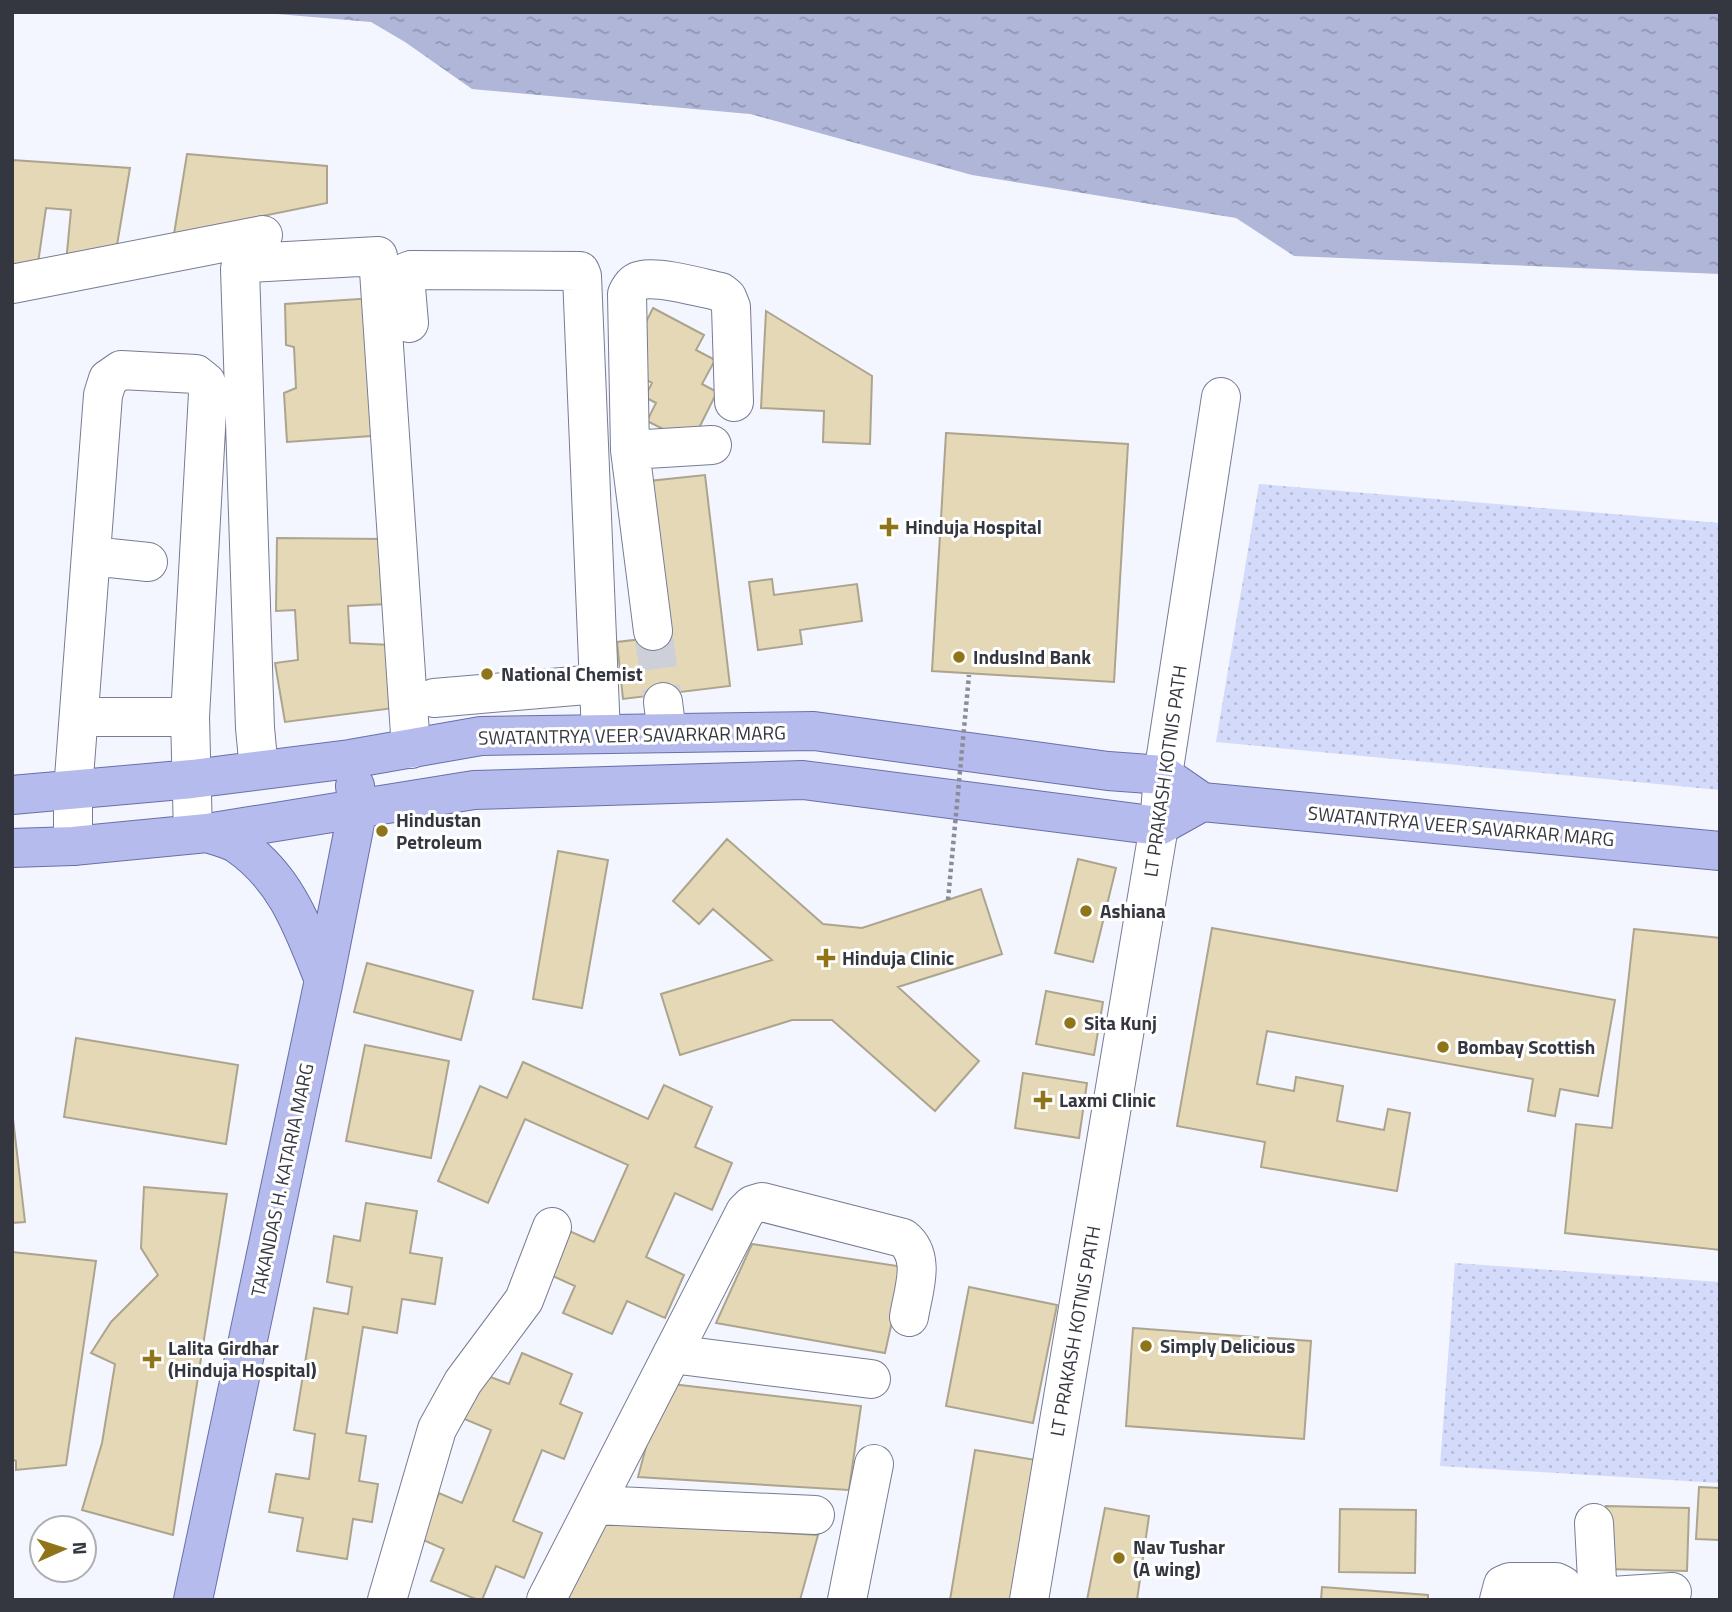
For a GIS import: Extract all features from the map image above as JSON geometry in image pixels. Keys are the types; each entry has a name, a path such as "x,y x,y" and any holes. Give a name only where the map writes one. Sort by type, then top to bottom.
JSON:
{"main road":[{"name":"SWATANTRYA VEER SAVARKAR MARG","path":"12,795 192,779 351,759 481,736 601,734 665,717 814,731 1108,771 1163,775 1202,802 1720,851"},
{"name":"TAKANDAS H. KATARIA MARG","path":"193,1600 324,981 358,807 351,759"},
{"path":"12,848 73,846 200,833 474,790 803,780 1159,826 1202,802"},
{"path":"200,833 236,843 267,870 293,905 324,981"}],"street":[{"path":"12,284 263,235"},
{"path":"259,770 240,269 241,265 248,263 378,256 425,746"},
{"path":"425,746 434,698 405,276 411,270 580,271 601,734"},
{"path":"653,631 631,450 626,294 631,285 640,280 653,279 721,292 727,297 731,307 734,402"},
{"path":"73,846 73,791 103,395 108,379 121,370 196,373 206,382 208,393 190,717 192,779 200,833"},
{"name":"LT PRAKASH KOTNIS PATH","path":"1029,1600 1159,826 1163,775 1221,397"},
{"path":"631,450 712,445"},
{"path":"91,556 148,562"},
{"path":"434,698 598,684"},
{"path":"79,717 190,717"},
{"path":"546,1600 745,1212 752,1205 762,1202 903,1238 915,1252 918,1264 909,1317"},
{"path":"387,1600 437,1429 463,1382 524,1300 552,1227"},
{"path":"672,1354 871,1379"},
{"path":"847,1600 874,1464"},
{"path":"594,1506 815,1515"},
{"path":"1586,1599 1594,1523"},
{"path":"1499,1600 1503,1585 1510,1582 1556,1582 1586,1599 1672,1592"}],"path":[{"path":"948,900 970,675"}],"shaded area":[{"path":"1259,484 1720,523 1720,790 1216,742"},
{"path":"1455,1263 1720,1282 1720,1483 1440,1466"}],"water":[{"path":"254,12 1720,12 1720,274 1294,256 1236,218 972,175 750,114 472,89 405,42 371,22"}],"building":[{"path":"187,154 327,166 327,203 174,234"},
{"path":"12,160 130,168 116,251 66,263 71,210 46,208 38,263 12,266"},
{"path":"374,298 385,435 287,442 284,393 296,388 294,347 286,345 285,304"},
{"path":"653,308 704,335 696,350 715,360 702,384 717,392 696,434 679,437 647,421 656,403 645,397 652,383 636,374 631,352"},
{"path":"766,311 872,376 870,444 823,442 824,411 761,408"},
{"path":"946,433 1128,444 1114,682 932,671"},
{"path":"705,475 730,686 623,699 617,642 668,636 649,481"},
{"path":"277,538 386,539 387,604 348,606 350,643 391,645 402,707 285,722 275,663 298,660 295,610 276,611"},
{"path":"772,579 774,595 857,584 862,621 800,630 802,644 758,650 749,582"},
{"path":"727,839 823,924 862,928 981,889 1002,954 898,987 979,1061 935,1111 832,1020 792,1020 680,1055 661,994 772,960 713,909 699,924 673,901"},
{"path":"558,851 608,860 582,1008 533,999"},
{"name":"Ashiana","path":"1078,859 1116,868 1093,962 1055,953"},
{"path":"1212,928 1615,1000 1598,1096 1560,1089 1555,1116 1528,1111 1533,1079 1267,1031 1257,1084 1294,1091 1296,1077 1343,1086 1337,1121 1384,1130 1388,1109 1410,1113 1397,1191 1261,1167 1265,1142 1177,1126"},
{"path":"1634,929 1720,938 1720,1250 1565,1233 1576,1124 1612,1128"},
{"path":"367,963 473,991 461,1040 354,1012"},
{"name":"Sita Kunj","path":"1046,991 1103,1002 1094,1055 1036,1044"},
{"path":"76,1038 238,1065 226,1144 64,1117"},
{"path":"365,1045 449,1061 431,1158 346,1141"},
{"path":"523,1062 648,1119 664,1085 712,1107 695,1147 732,1163 712,1210 675,1193 646,1257 684,1275 665,1318 627,1301 612,1334 563,1313 575,1286 546,1273 565,1229 594,1242 628,1165 525,1119 488,1203 438,1181 480,1086 507,1098"},
{"path":"1023,1073 1087,1083 1079,1138 1015,1128"},
{"path":"12,1110 25,1222 12,1223"},
{"name":"Lalita Girdhar (Hinduja Hospital)","path":"144,1187 227,1194 173,1535 82,1510 102,1443 115,1364 91,1353 111,1322 158,1275 141,1248"},
{"path":"366,1203 417,1211 410,1253 442,1258 435,1304 402,1299 397,1333 363,1327 346,1433 366,1436 359,1481 378,1484 372,1522 353,1519 347,1559 297,1551 303,1518 269,1512 276,1474 309,1479 315,1434 294,1430 314,1308 348,1314 352,1287 327,1282 334,1236 360,1241"},
{"path":"752,1244 904,1267 885,1353 716,1323"},
{"path":"12,1252 96,1261 66,1465 16,1470 16,1461 12,1459"},
{"path":"969,1287 1057,1305 1033,1423 946,1406"},
{"path":"1133,1328 1311,1341 1304,1439 1126,1426"},
{"path":"522,1353 572,1374 560,1404 582,1413 564,1459 542,1450 513,1521 542,1533 524,1578 496,1566 482,1600 478,1600 431,1581 444,1549 421,1539 439,1493 462,1503 491,1430 462,1418 480,1373 509,1384"},
{"path":"663,1383 861,1406 849,1490 638,1477"},
{"path":"975,1450 1036,1460 1012,1600 950,1600"},
{"path":"1699,1487 1720,1488 1720,1540 1696,1539"},
{"path":"1606,1506 1689,1508 1687,1571 1605,1569"},
{"name":"Nav Tushar (A wing)","path":"1105,1508 1149,1516 1137,1600 1087,1600"},
{"path":"1340,1509 1416,1510 1415,1573 1339,1572"},
{"path":"596,1522 818,1535 800,1600 563,1600"},
{"path":"1322,1587 1428,1595 1428,1600 1321,1600"}],"tunnel":[{"path":"653,631 663,702"}],"place":[{"name":"Hinduja Hospital","path":"889,527"},
{"name":"IndusInd Bank","path":"959,657"},
{"name":"National Chemist","path":"487,674"},
{"name":"Hindustan Petroleum","path":"382,831"},
{"name":"Ashiana","path":"1086,911"},
{"name":"Hinduja Clinic","path":"826,958"},
{"name":"Sita Kunj","path":"1070,1023"},
{"name":"Bombay Scottish","path":"1443,1047"},
{"name":"Laxmi Clinic","path":"1043,1100"},
{"name":"Simply Delicious","path":"1146,1346"},
{"name":"Lalita Girdhar (Hinduja Hospital)","path":"152,1359"},
{"name":"Nav Tushar (A wing)","path":"1119,1558"}]}
